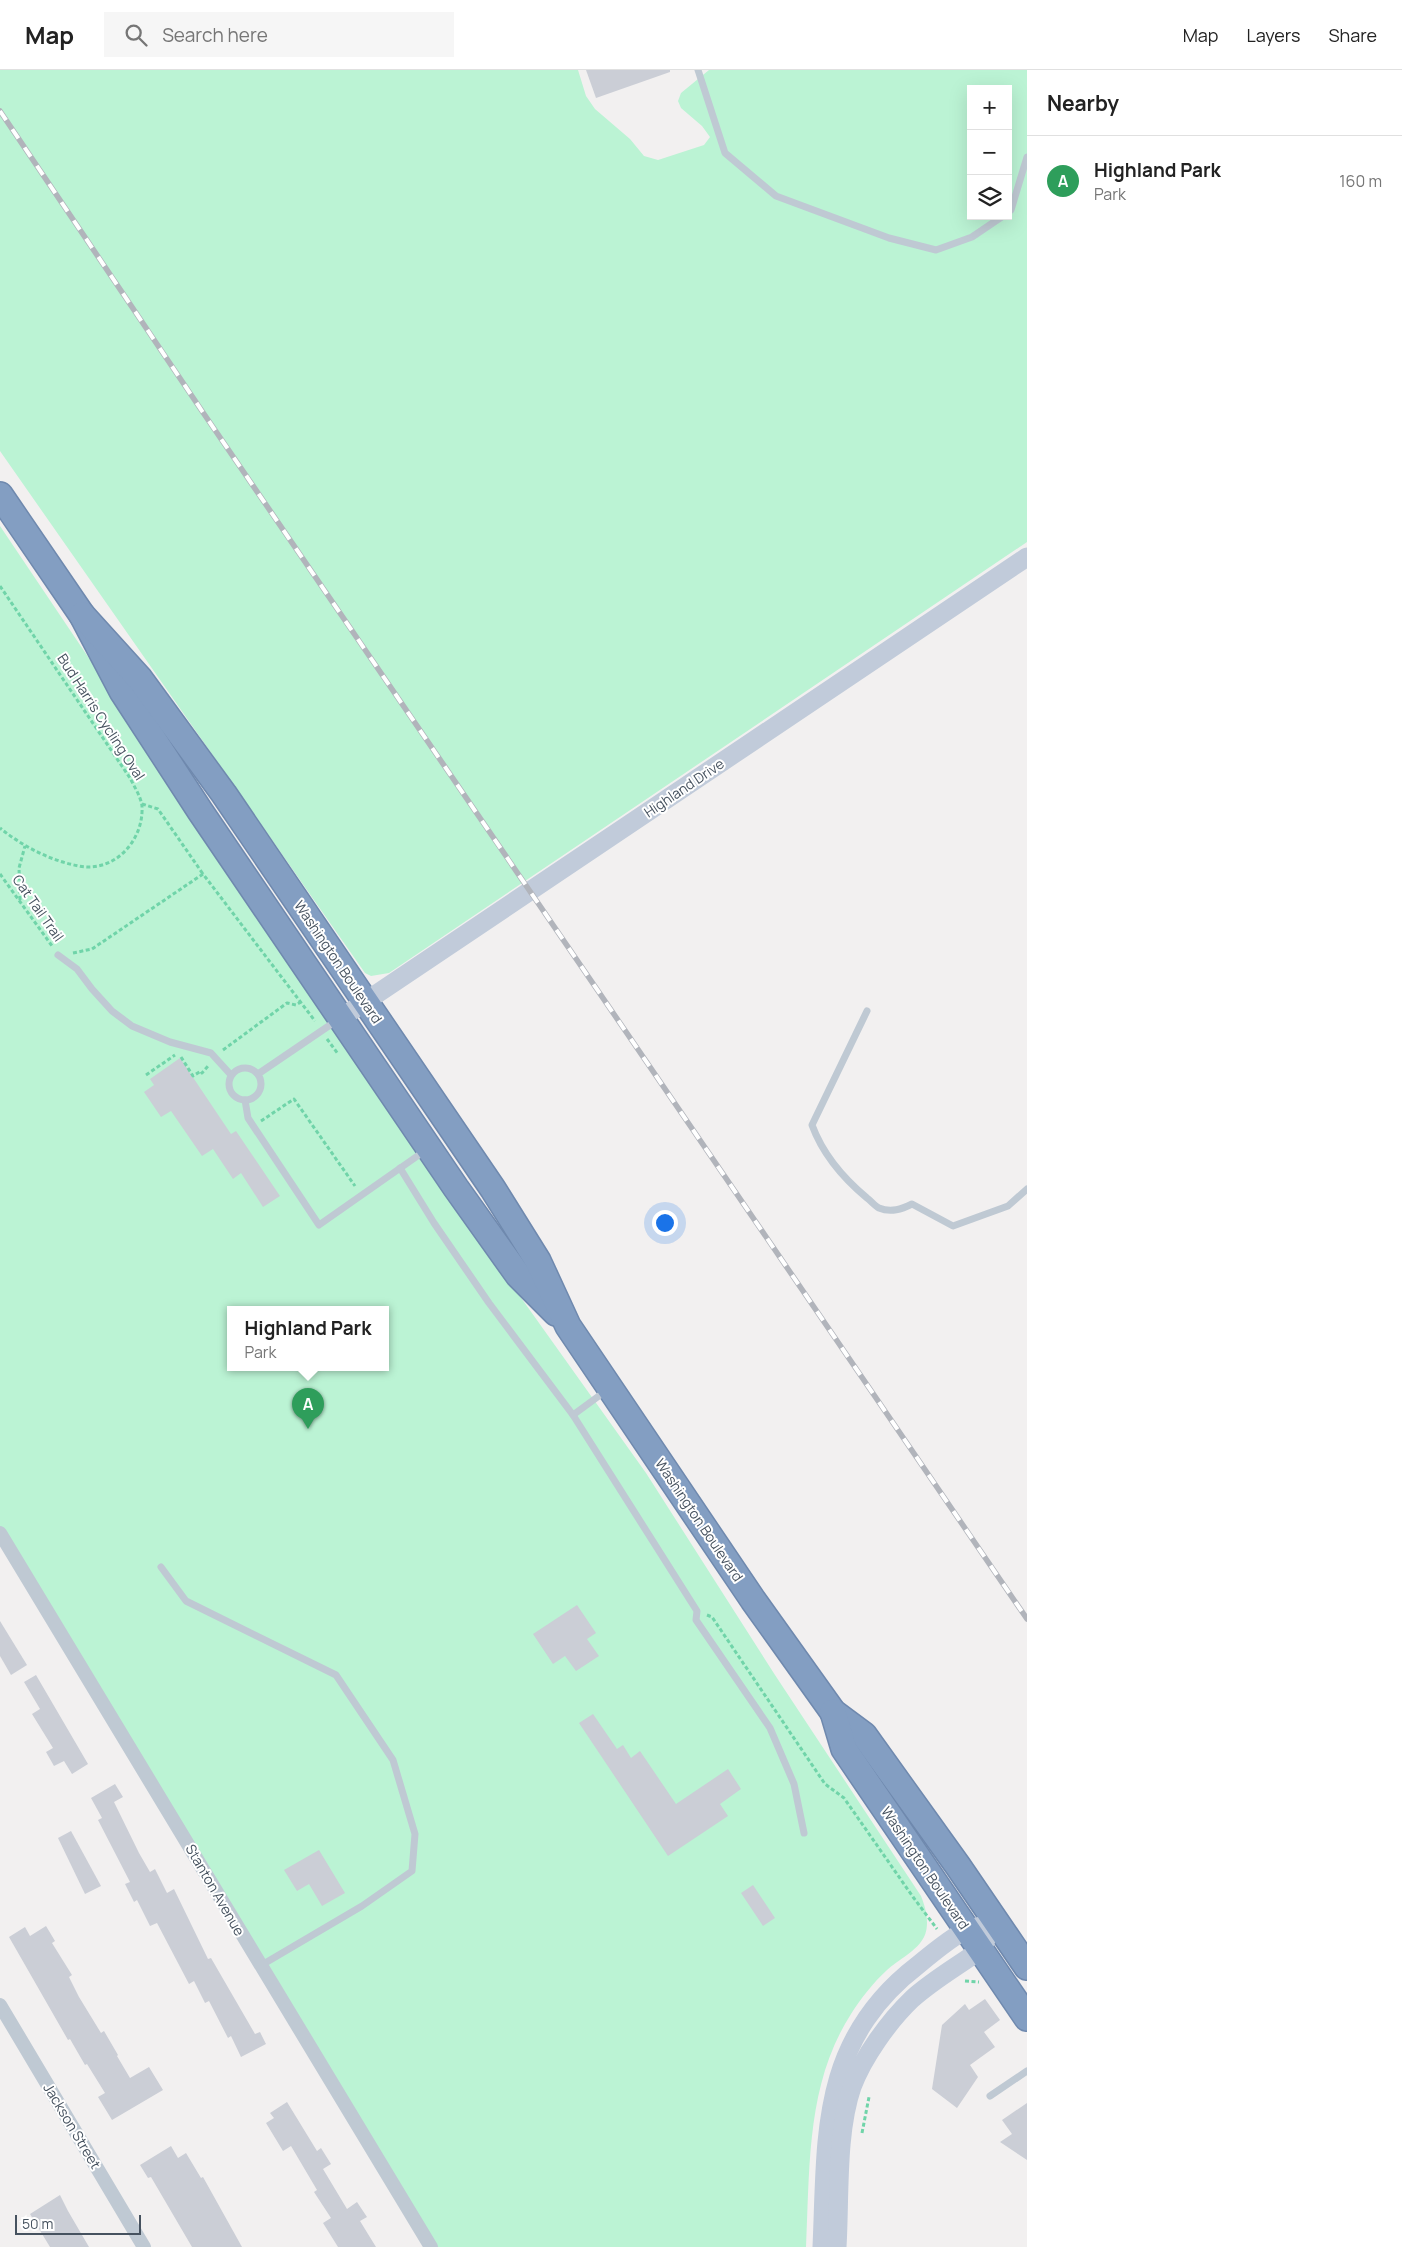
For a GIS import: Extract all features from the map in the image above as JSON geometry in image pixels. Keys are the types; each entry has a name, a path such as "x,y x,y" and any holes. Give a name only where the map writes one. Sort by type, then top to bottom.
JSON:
{"highway":[{"name":"Washington Boulevard","path":"0,495 82,615 122,692 200,811 331,1024 429,1148 518,1275 568,1326"},
{"name":"Washington Boulevard","path":"82,615 146,687 224,794 493,1189 538,1261 568,1326 753,1600 833,1712 864,1735 1027,1967"},
{"name":"Washington Boulevard","path":"833,1712 844,1749 965,1946 1027,2018"}],"street":[{"name":"Highland Drive","path":"331,1024 1027,557"},
{"name":"Stanton Avenue","path":"0,1533 431,2247"},
{"path":"837,2247 844,2130 848,2100 856,2079 882,2034 902,2009 924,1990 965,1946 997,1923"},
{"path":"822,2247 828,2128 833,2096 841,2066 860,2028 886,1993 909,1971 965,1946"},
{"name":"Jackson Street","path":"0,2005 144,2247"}],"lane":[{"path":"698,70 725,153 776,196 889,238 936,250 972,237 997,220"},
{"path":"1012,207 1027,157"},
{"path":"58,956 78,969 92,990 112,1012 132,1026 170,1042 211,1053 231,1075"},
{"path":"867,1011 812,1125 818,1142 832,1163 855,1188 879,1208 897,1211 912,1204 953,1226 1008,1206 1027,1189"},
{"path":"258,1074 331,1024"},
{"path":"239,1068 250,1068 258,1074 260,1089 254,1097 245,1100 236,1097 230,1089 231,1075 239,1068"},
{"path":"245,1100 248,1118 318,1225 429,1148"},
{"path":"400,1168 434,1223 489,1303 573,1415 697,1611 696,1620 770,1728 794,1784 804,1833"},
{"path":"573,1415 610,1388"},
{"path":"161,1567 186,1601 336,1675 393,1760 415,1834 412,1871 362,1906 260,1966"},
{"path":"990,2096 1027,2071"}],"path":[{"name":"Bud Harris Cycling Oval","path":"0,586 130,778 142,804 140,829 134,842 114,860 103,865 79,866 26,846 0,828"},
{"path":"142,804 158,809 300,1002 331,1024"},
{"path":"20,901 19,868 26,846"},
{"name":"Cat Tail Trail","path":"0,874 58,956"},
{"path":"92,949 204,874"},
{"path":"220,1054 224,1047 287,1003 296,1005 305,999"},
{"path":"146,1075 176,1055"},
{"path":"180,1056 193,1076 201,1071 202,1073 209,1065"},
{"path":"260,1118 262,1121 294,1098 355,1186"},
{"path":"712,1616 826,1784 844,1798 912,1897 965,1946 979,1982 962,1981"},
{"path":"861,2134 871,2088"}],"green space":[{"path":"0,70 578,70 586,96 595,109 630,139 644,156 658,160 704,145 710,137 702,126 681,108 678,101 681,93 709,70 1027,70 1027,542 389,973 371,976 365,973 0,451"},
{"path":"0,526 487,1250 646,1473 775,1675 921,1896 927,1916 926,1932 921,1942 891,1966 872,1985 851,2014 836,2041 818,2097 813,2127 806,2247 431,2247 0,1533"}],"building":[{"path":"586,70 670,70 670,72 596,98"},
{"path":"180,1058 231,1134 236,1131 280,1196 263,1207 241,1173 233,1179 213,1149 202,1156 171,1111 161,1117 144,1092 154,1085 150,1079"},
{"path":"577,1605 596,1633 587,1639 599,1656 576,1671 565,1656 553,1664 533,1634"},
{"path":"0,1621 27,1665 11,1675 0,1656"},
{"path":"36,1675 88,1764 72,1774 64,1761 54,1766 46,1752 53,1748 32,1714 40,1709 24,1682"},
{"path":"593,1714 617,1749 623,1745 631,1758 640,1751 676,1804 728,1769 741,1789 720,1804 728,1816 668,1856 579,1723"},
{"path":"115,1784 123,1797 114,1802 150,1872 155,1869 167,1893 174,1889 208,1959 211,1958 255,2034 260,2032 266,2044 241,2057 231,2036 228,2038 209,2001 205,2003 194,1981 189,1984 157,1923 150,1926 137,1900 134,1902 125,1884 130,1882 98,1820 102,1818 91,1798"},
{"path":"71,1831 101,1886 85,1894 58,1838"},
{"path":"319,1850 345,1893 322,1906 309,1884 297,1891 284,1870"},
{"path":"753,1885 775,1918 763,1926 741,1893"},
{"path":"46,1926 55,1941 52,1943 72,1975 69,1977 79,1997 101,2033 104,2031 130,2078 149,2067 163,2090 112,2120 98,2097 105,2093 87,2064 85,2065 70,2039 68,2040 9,1937 25,1927 30,1936"},
{"path":"985,1999 1000,2020 984,2032 995,2047 970,2065 978,2077 957,2108 932,2089 942,2025 965,2004 969,2010"},
{"path":"287,2102 317,2151 321,2148 331,2164 323,2169 347,2209 357,2202 367,2217 360,2221 376,2247 338,2247 323,2223 331,2218 314,2192 317,2190 291,2146 283,2151 266,2123 274,2118 270,2113"},
{"path":"1027,2103 1027,2160 1000,2142 1012,2134 1002,2120"},
{"path":"171,2146 178,2158 186,2153 201,2178 203,2177 242,2247 192,2247 151,2177 148,2178 140,2165"},
{"path":"60,2195 89,2247 50,2247 30,2214"}],"railway":[{"path":"0,111 202,411 1027,1619"}],"place":[{"name":"Highland Park","path":"308,1429"}]}
